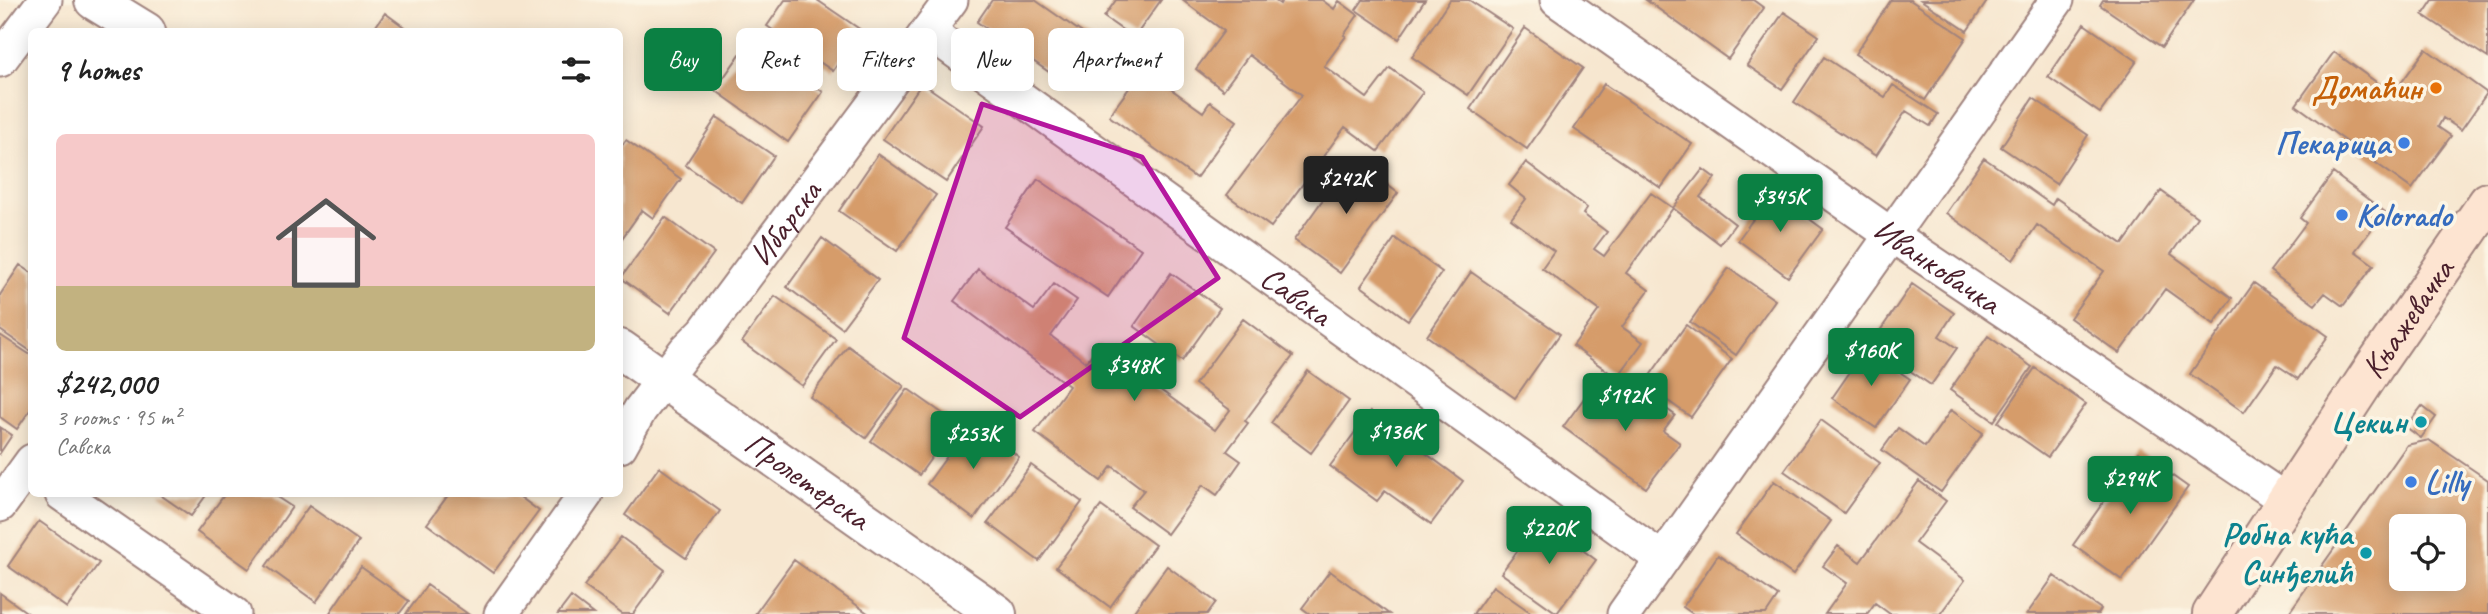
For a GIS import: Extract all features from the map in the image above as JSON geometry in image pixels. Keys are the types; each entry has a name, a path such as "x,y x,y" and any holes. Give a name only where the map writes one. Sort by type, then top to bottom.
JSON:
{"main road":[{"name":"Књажевачка","path":"2212,614 2376,364 2488,202"}],"street":[{"path":"0,60 45,0"},
{"path":"94,0 140,28"},
{"name":"Ибарска","path":"932,28 951,0"},
{"name":"Иванковачка","path":"1557,0 1890,234 2287,501"},
{"path":"1623,614 2057,0"},
{"name":"Савска","path":"937,38 1662,559"},
{"name":"Ибарска","path":"623,441 640,410 685,351 712,321 885,91"},
{"name":"Пролетерска","path":"623,351 997,614"},
{"path":"0,505 28,470"},
{"path":"66,497 234,614"},
{"path":"501,614 584,497"}],"highlighted area":[{"path":"982,104 1142,157 1218,278 1020,417 904,338"}],"building":[{"path":"785,0 817,0 858,28 837,28 837,65 833,71 823,64 823,28 767,26"},
{"path":"992,0 1035,0 1075,28 1048,28 1048,71 1034,62 1034,28 986,28 977,22"},
{"path":"1116,0 1161,0 1141,28 1120,28 1104,17"},
{"path":"1182,0 1274,0 1280,4 1282,0 1322,0 1334,9 1339,1 1358,15 1324,66 1367,98 1390,68 1423,92 1378,151 1345,127 1271,227 1227,195 1302,95 1249,55 1223,90 1196,69 1224,31"},
{"path":"1363,0 1425,0 1399,39 1356,10"},
{"path":"1450,0 1469,0 1513,29 1468,95 1412,57"},
{"path":"1646,0 1753,0 1764,8 1728,59"},
{"path":"1891,0 1910,0 1966,38 1925,100 1855,54"},
{"path":"1921,0 1988,0 1967,31"},
{"path":"2103,0 2194,0 2162,47 2100,5"},
{"path":"2433,0 2488,0 2488,58 2423,15"},
{"path":"1784,12 1819,36 1782,89 1747,65"},
{"path":"385,13 406,28 375,28"},
{"path":"2084,24 2137,61 2100,113 2048,77"},
{"path":"1525,28 1583,68 1527,149 1470,109"},
{"path":"2426,49 2487,93 2461,130 2443,118 2438,127 2451,136 2412,189 2296,105 2334,52 2393,94"},
{"path":"1824,57 1885,97 1893,85 1938,114 1930,126 1906,111 1876,156 1794,102"},
{"path":"736,60 736,91 823,92 788,142 716,91 722,91 722,80"},
{"path":"1604,84 1692,144 1661,188 1574,129"},
{"path":"916,91 934,91 984,126 946,182 883,139"},
{"path":"1127,91 1174,91 1203,112 1210,102 1237,121 1196,178 1109,116"},
{"path":"2033,98 2088,135 2056,184 2001,147"},
{"path":"717,117 774,156 742,203 685,165"},
{"path":"626,140 681,179 653,218 642,210 623,237 623,144"},
{"path":"878,154 936,195 897,251 839,211"},
{"path":"1984,158 2052,205 2056,198 2123,244 2161,191 2197,217 2171,254 2232,298 2214,324 2165,289 2119,353 2070,318 2104,271 2037,225 2013,260 1946,213"},
{"path":"1352,159 1398,193 1340,273 1294,240"},
{"path":"1526,162 1587,208 1583,214 1607,232 1594,249 1604,256 1651,193 1673,208 1626,273 1649,290 1622,327 1643,342 1617,378 1573,346 1599,310 1542,268 1554,251 1511,219 1526,199 1509,185"},
{"path":"1703,169 1715,178 1700,197 1735,224 1720,244 1673,208"},
{"path":"2333,173 2385,212 2355,251 2374,265 2343,306 2325,293 2315,305 2270,271 2306,223 2300,218"},
{"path":"1038,179 1141,249 1108,297 1005,227"},
{"path":"1773,192 1823,229 1788,277 1738,240"},
{"path":"665,217 714,253 670,313 623,279 623,275"},
{"path":"822,238 878,280 842,328 787,287"},
{"path":"1395,238 1442,272 1408,320 1361,286"},
{"path":"20,265 28,270 28,349 0,330 0,295"},
{"path":"1729,268 1775,300 1736,355 1690,322"},
{"path":"978,269 1034,310 1054,284 1077,300 1051,336 1086,362 1099,345 1215,430 1230,410 1195,384 1243,319 1293,356 1245,421 1248,423 1227,451 1241,461 1217,495 1203,485 1167,534 1130,507 1144,490 1112,466 1101,481 1035,432 1069,386 954,301"},
{"path":"1471,272 1560,334 1515,398 1427,336"},
{"path":"1171,273 1220,308 1182,361 1134,326"},
{"path":"2254,283 2328,336 2298,379 2277,365 2244,412 2190,374"},
{"path":"1912,284 1954,313 1939,336 1957,348 1931,385 1871,344"},
{"path":"775,296 836,339 802,386 742,342"},
{"path":"1686,325 1732,359 1691,417 1644,384"},
{"path":"0,335 28,353 28,413 17,429 0,417"},
{"path":"1988,336 2032,367 1994,421 1950,390"},
{"path":"848,346 904,386 866,438 810,397"},
{"path":"1866,349 1910,379 1876,428 1832,398"},
{"path":"2035,368 2086,404 2048,457 1998,422"},
{"path":"1308,371 1349,401 1311,453 1271,423"},
{"path":"1596,382 1636,411 1648,396 1675,415 1663,431 1680,443 1646,488 1563,427"},
{"path":"908,389 956,423 919,475 871,441"},
{"name":"Цекин","path":"2422,406 2436,417 2421,438 2406,427"},
{"path":"1951,410 1983,433 1941,492 1882,450 1898,428 1925,447"},
{"path":"1370,412 1463,481 1431,524 1385,491 1377,501 1330,466"},
{"path":"1821,420 1880,463 1844,513 1784,471"},
{"path":"972,422 1019,457 974,519 927,484"},
{"path":"0,427 12,435 0,453"},
{"name":"Робна кућа Синђелић","path":"2429,440 2488,480 2488,614 2288,614 2407,445"},
{"path":"2139,452 2188,487 2122,580 2073,545"},
{"path":"1031,465 1082,502 1039,561 988,523"},
{"path":"659,467 720,511 686,558 625,515"},
{"path":"1774,481 1831,521 1793,575 1736,534"},
{"path":"1919,481 1946,501 1915,543 1965,580 1940,614 1890,614 1875,603 1867,614 1825,614 1847,583 1823,566 1838,546 1860,562"},
{"path":"163,497 205,497 191,516"},
{"path":"223,497 277,497 292,507 249,569 197,532"},
{"path":"447,497 520,497 539,511 493,573 427,524"},
{"path":"309,506 359,541 316,602 266,566"},
{"path":"1101,506 1155,545 1110,607 1056,567"},
{"path":"1541,519 1596,560 1557,613 1501,573"},
{"path":"39,521 99,563 67,608 8,566"},
{"path":"621,537 665,570 633,614 622,614 584,586"},
{"path":"1718,555 1778,596 1766,614 1693,614 1683,607"},
{"path":"794,560 840,593 869,614 755,614"},
{"path":"1167,566 1216,602 1207,614 1132,614"},
{"path":"361,567 409,601 399,614 329,614"},
{"path":"1330,571 1389,614 1310,614 1302,608"},
{"path":"2054,576 2101,609 2098,614 2027,614"},
{"path":"427,585 468,614 406,614"},
{"path":"1493,586 1533,614 1473,614"},
{"path":"0,593 29,614 0,614"},
{"path":"571,597 593,614 558,614"}],"place":[{"name":"Домаћин","path":"2436,88"},
{"name":"Пекарица","path":"2404,143"},
{"name":"Kolorado","path":"2342,215"},
{"name":"Цекин","path":"2421,422"},
{"name":"Lilly","path":"2411,482"},
{"name":"Робна кућа Синђелић","path":"2366,553"}]}
